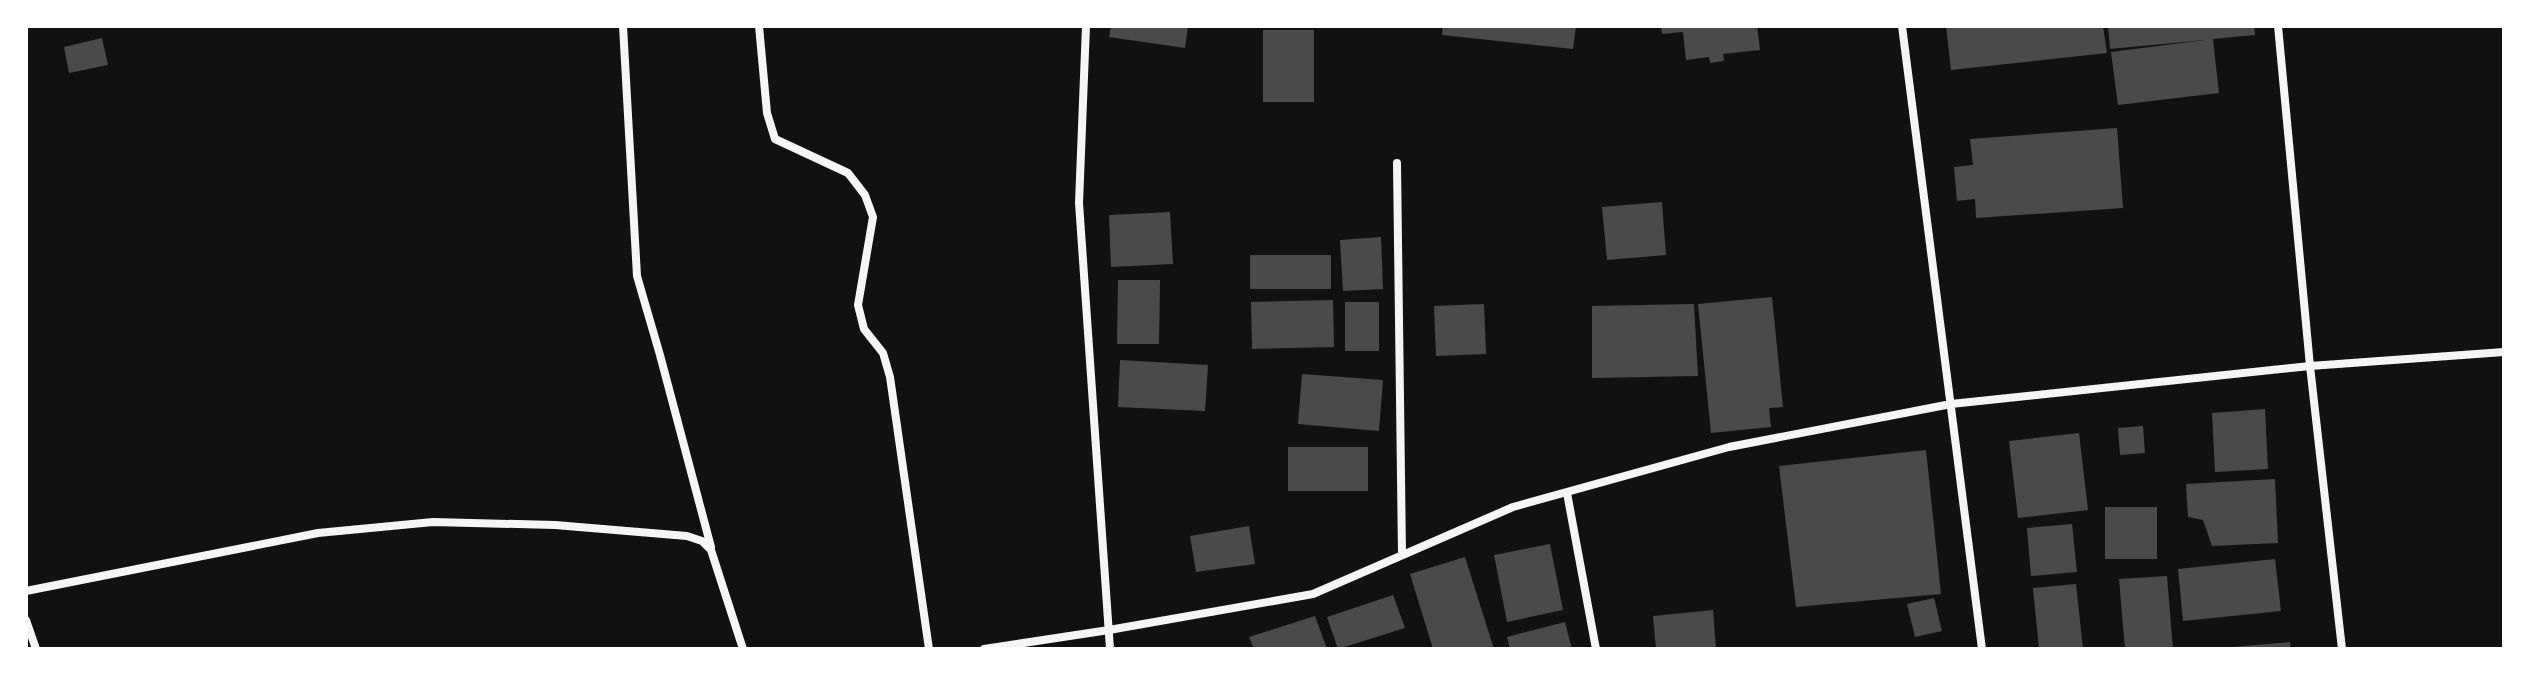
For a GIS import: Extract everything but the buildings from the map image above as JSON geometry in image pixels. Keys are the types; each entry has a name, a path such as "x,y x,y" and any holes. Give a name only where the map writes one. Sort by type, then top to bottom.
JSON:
{"street":[{"path":"623,26 637,276 711,550 743,649"},
{"path":"759,26 767,113 775,139 848,173 865,195 873,217 858,305 864,329 883,353 890,377 929,649"},
{"path":"1086,26 1079,203 1110,649"},
{"path":"1902,26 1982,649"},
{"path":"2278,26 2310,366 2342,649"},
{"path":"1397,163 1402,555"},
{"path":"984,649 1313,594 1513,507 1729,447 1951,404 2310,366 2504,352"},
{"path":"1567,493 1596,649"},
{"path":"26,591 318,533 433,522 555,525 687,536 702,541 711,550"},
{"path":"26,620 36,649"}]}
